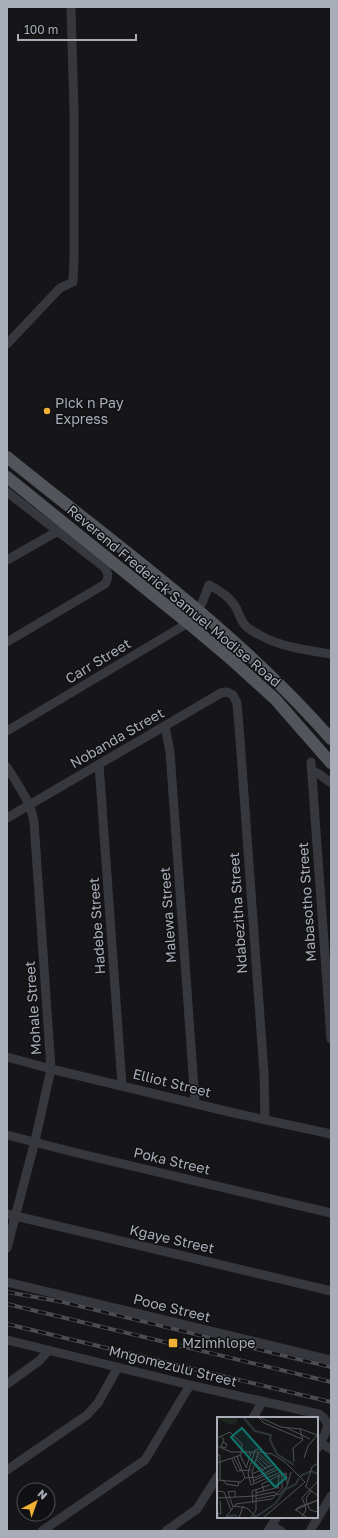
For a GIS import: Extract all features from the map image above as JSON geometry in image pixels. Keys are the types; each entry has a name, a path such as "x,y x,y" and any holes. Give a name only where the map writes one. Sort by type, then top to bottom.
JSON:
{"main road":[{"name":"Reverend Frederick Samuel Modise Road","path":"7,457 198,610 252,657 284,687 331,740"},
{"name":"Reverend Frederick Samuel Modise Road","path":"8,478 188,623 274,699 331,763"}],"street":[{"path":"7,344 60,288 72,282 74,259 74,112 72,7"},
{"path":"7,492 104,567 107,571 108,580 105,584 7,642"},
{"path":"7,560 58,531"},
{"name":"Carr Street","path":"7,731 188,623 198,610 209,585 223,592 235,605 243,623 265,638 289,647 331,654"},
{"name":"Nobanda Street","path":"7,818 224,692 233,694 237,703"},
{"name":"Ndabezitha Street","path":"237,703 264,1073 265,1120"},
{"name":"Malewa Street","path":"165,726 170,752 195,1102"},
{"name":"Hadebe Street","path":"99,764 122,1085"},
{"name":"Mabasotho Street","path":"331,783 311,766 331,1039"},
{"name":"Mohale Street","path":"7,767 29,805 34,822 51,1069 35,1141 11,1215 7,1248"},
{"name":"Elliot Street","path":"7,1057 51,1069 195,1102 265,1120 331,1134"},
{"name":"Poka Street","path":"7,1135 331,1213"},
{"name":"Kgaye Street","path":"11,1215 331,1291"},
{"name":"Pooe Street","path":"7,1282 331,1360"},
{"name":"Mngomezulu Street","path":"7,1340 190,1385 319,1414 324,1418 328,1425 319,1446"},
{"path":"7,1384 39,1361 49,1350"},
{"path":"7,1470 87,1415 98,1402 118,1367"},
{"path":"42,1531 145,1460 190,1385"},
{"path":"254,1417 262,1402"},
{"path":"319,1446 331,1449"},
{"path":"166,1531 198,1509 217,1478"},
{"path":"318,1518 331,1496"},
{"path":"276,1518 270,1528 281,1531"},
{"path":"310,1531 318,1518"}],"railway":[{"path":"7,1292 63,1302 331,1367"},
{"path":"7,1304 331,1382"},
{"path":"7,1324 331,1402"}],"place":[{"name":"Pick n Pay Express","path":"47,411"},
{"name":"Mzimhlope","path":"173,1343"}]}
